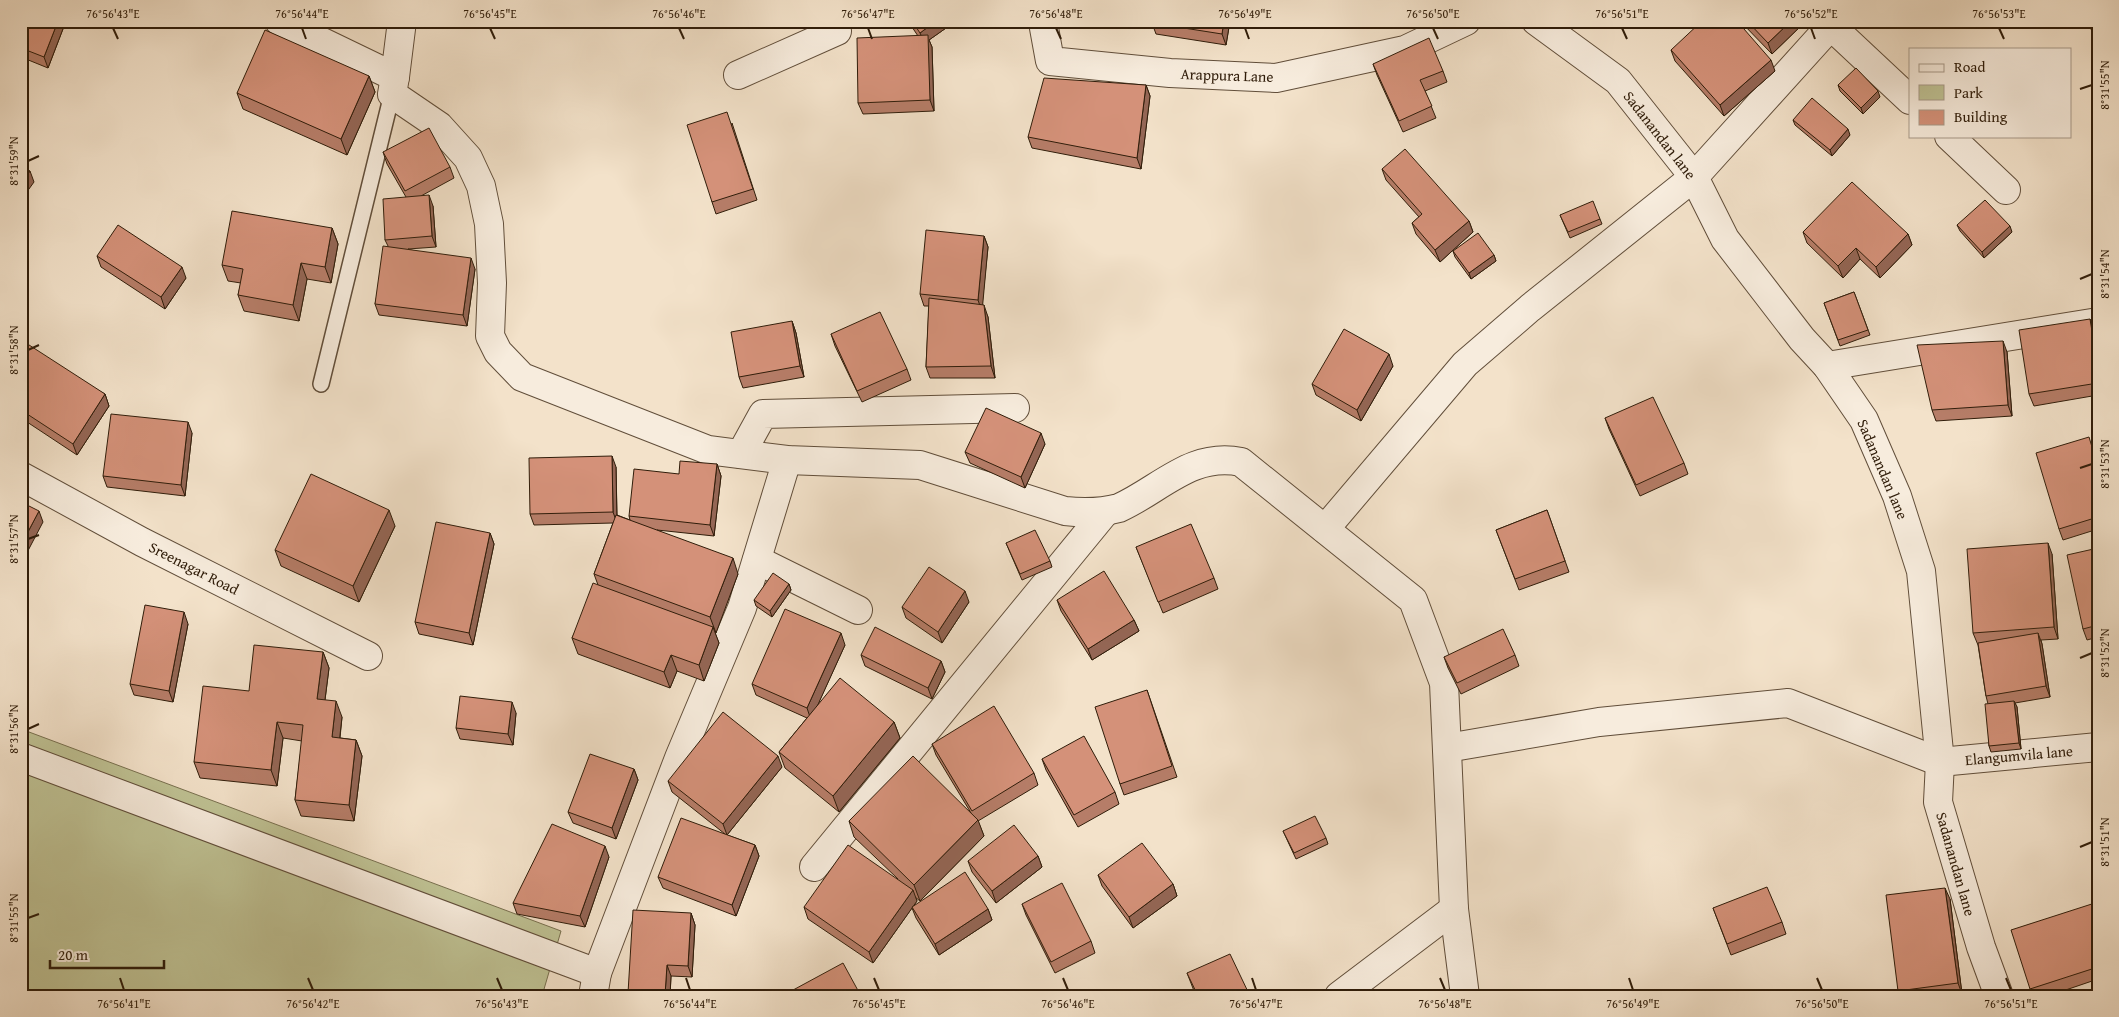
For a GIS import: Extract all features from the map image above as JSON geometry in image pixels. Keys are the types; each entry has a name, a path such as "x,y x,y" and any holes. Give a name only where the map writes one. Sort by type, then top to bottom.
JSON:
{"street":[{"path":"279,21 393,85 439,126 468,158 481,186 489,224 492,284 490,336 498,352 522,377 708,450 787,460 920,465 1065,511 1084,513 1105,512 1133,502 1196,464 1227,459 1241,462 1413,600 1444,683 1454,909 1465,996"},
{"path":"393,85 402,21"},
{"path":"738,75 837,31 834,21"},
{"name":"Arappura Lane","path":"1045,21 1044,28 1050,61 1170,73 1276,78 1405,50 1466,21"},
{"name":"Sadanandan lane","path":"1536,21 1618,80 1694,177 1724,239 1802,340 1827,366 1864,420 1897,496 1921,571 1940,762 1938,802 1981,948 1999,996"},
{"path":"1325,529 1465,364 1530,308 1694,177 1833,23 1909,99"},
{"path":"1951,138 2006,190"},
{"path":"1827,366 2098,322"},
{"path":"741,454 763,414 1015,408"},
{"path":"21,757 595,984 679,758 742,608 787,460"},
{"name":"Sreenagar Road","path":"21,476 142,542 368,656"},
{"path":"814,867 1105,512"},
{"path":"757,560 858,610"},
{"path":"1447,748 1599,722 1788,704 1940,762"},
{"name":"Elangumvila lane","path":"1940,762 2098,747"},
{"path":"1339,996 1454,909"}],"lane":[{"path":"321,384 393,85"}],"green space":[{"path":"21,729 561,931 542,996 21,996"}],"building":[{"path":"21,21 58,21 44,57 21,48"},
{"path":"912,21 936,21 920,33"},
{"path":"1152,21 1224,21 1222,34 1152,23"},
{"path":"1702,21 1737,21 1771,60 1720,105 1671,50"},
{"path":"1747,21 1791,21 1768,43"},
{"path":"2098,22 2098,36 2091,29"},
{"path":"265,30 369,76 341,139 237,93"},
{"path":"928,35 930,100 858,103 857,38"},
{"path":"1429,38 1443,71 1420,80 1432,106 1399,121 1373,64"},
{"path":"1856,68 1878,91 1861,108 1838,85"},
{"path":"1044,78 1146,85 1137,158 1028,137"},
{"path":"1812,98 1848,129 1830,150 1793,120"},
{"path":"727,112 753,189 712,202 687,125"},
{"path":"429,128 450,167 405,191 383,152"},
{"path":"1405,149 1469,221 1435,250 1412,223 1422,214 1382,169"},
{"path":"21,165 30,171 21,183"},
{"path":"1852,182 1908,234 1876,267 1856,248 1838,266 1803,232"},
{"path":"429,195 432,236 385,240 383,199"},
{"path":"1985,200 2010,226 1982,252 1957,225"},
{"path":"1593,201 1600,219 1568,232 1560,215"},
{"path":"232,211 332,228 325,267 301,263 293,305 238,295 243,269 222,265"},
{"path":"118,225 182,267 161,297 97,256"},
{"path":"926,230 984,236 978,300 920,294"},
{"path":"1478,233 1494,255 1469,273 1453,251"},
{"path":"383,246 471,258 463,315 375,304"},
{"path":"1854,292 1868,330 1838,340 1824,303"},
{"path":"929,298 984,305 991,366 926,367"},
{"path":"880,312 907,369 857,391 831,334"},
{"path":"2090,319 2098,368 2098,383 2029,394 2019,330"},
{"path":"792,321 800,366 739,377 731,332"},
{"path":"1344,329 1389,354 1357,410 1312,384"},
{"path":"2003,341 2008,405 1932,410 1917,345"},
{"path":"26,343 105,394 73,444 21,410 21,351"},
{"path":"1653,397 1684,463 1636,485 1605,418"},
{"path":"986,408 1041,433 1021,477 965,452"},
{"path":"111,414 188,422 181,485 103,476"},
{"path":"2089,437 2098,467 2098,517 2059,529 2036,453"},
{"path":"612,456 613,512 530,514 529,458"},
{"path":"680,461 717,464 710,525 629,516 634,469 679,474"},
{"path":"311,474 389,510 353,586 275,550"},
{"path":"21,502 39,511 21,545"},
{"path":"1547,510 1565,561 1515,579 1496,530"},
{"path":"616,515 733,558 710,617 594,574"},
{"path":"436,522 490,533 469,633 415,622"},
{"path":"1191,524 1214,578 1158,602 1136,547"},
{"path":"1035,530 1050,561 1020,574 1006,543"},
{"path":"2048,543 2054,627 1973,633 1967,549"},
{"path":"2098,548 2098,625 2083,629 2067,555"},
{"path":"929,567 965,591 938,632 902,607"},
{"path":"1104,571 1134,620 1088,649 1057,600"},
{"path":"773,573 789,584 770,611 754,600"},
{"path":"593,583 713,627 699,665 671,655 664,672 572,638"},
{"path":"145,605 184,612 169,691 130,684"},
{"path":"785,609 841,633 807,708 752,684"},
{"path":"875,627 941,661 928,688 861,655"},
{"path":"1503,629 1515,655 1457,683 1444,657"},
{"path":"2038,633 2046,686 1986,696 1978,643"},
{"path":"254,645 323,652 317,699 336,701 332,737 356,740 349,805 295,800 303,725 277,722 271,770 194,762 203,686 249,691"},
{"path":"840,678 894,722 833,796 779,752"},
{"path":"1147,690 1172,766 1120,784 1095,707"},
{"path":"460,696 512,702 508,734 456,728"},
{"path":"2014,701 2019,743 1989,746 1985,704"},
{"path":"994,706 1034,773 972,811 932,744"},
{"path":"723,712 778,756 723,824 668,781"},
{"path":"1084,736 1115,792 1074,815 1042,759"},
{"path":"590,754 634,769 612,828 568,812"},
{"path":"913,756 978,820 914,885 849,821"},
{"path":"1315,816 1326,838 1294,853 1283,831"},
{"path":"681,818 755,845 732,905 658,877"},
{"path":"552,824 605,846 580,916 513,903"},
{"path":"1014,825 1038,856 992,891 968,861"},
{"path":"1142,843 1173,884 1129,917 1098,875"},
{"path":"848,845 913,890 869,952 804,907"},
{"path":"965,872 988,909 935,944 912,907"},
{"path":"1062,883 1091,941 1051,962 1022,904"},
{"path":"1767,887 1782,922 1727,944 1713,908"},
{"path":"1945,888 1958,983 1898,991 1886,895"},
{"path":"2098,902 2098,967 2030,989 2011,930"},
{"path":"633,910 691,913 688,966 667,965 665,995 628,993"},
{"path":"1230,954 1250,996 1198,996 1187,973"},
{"path":"843,963 861,996 782,996"}]}
